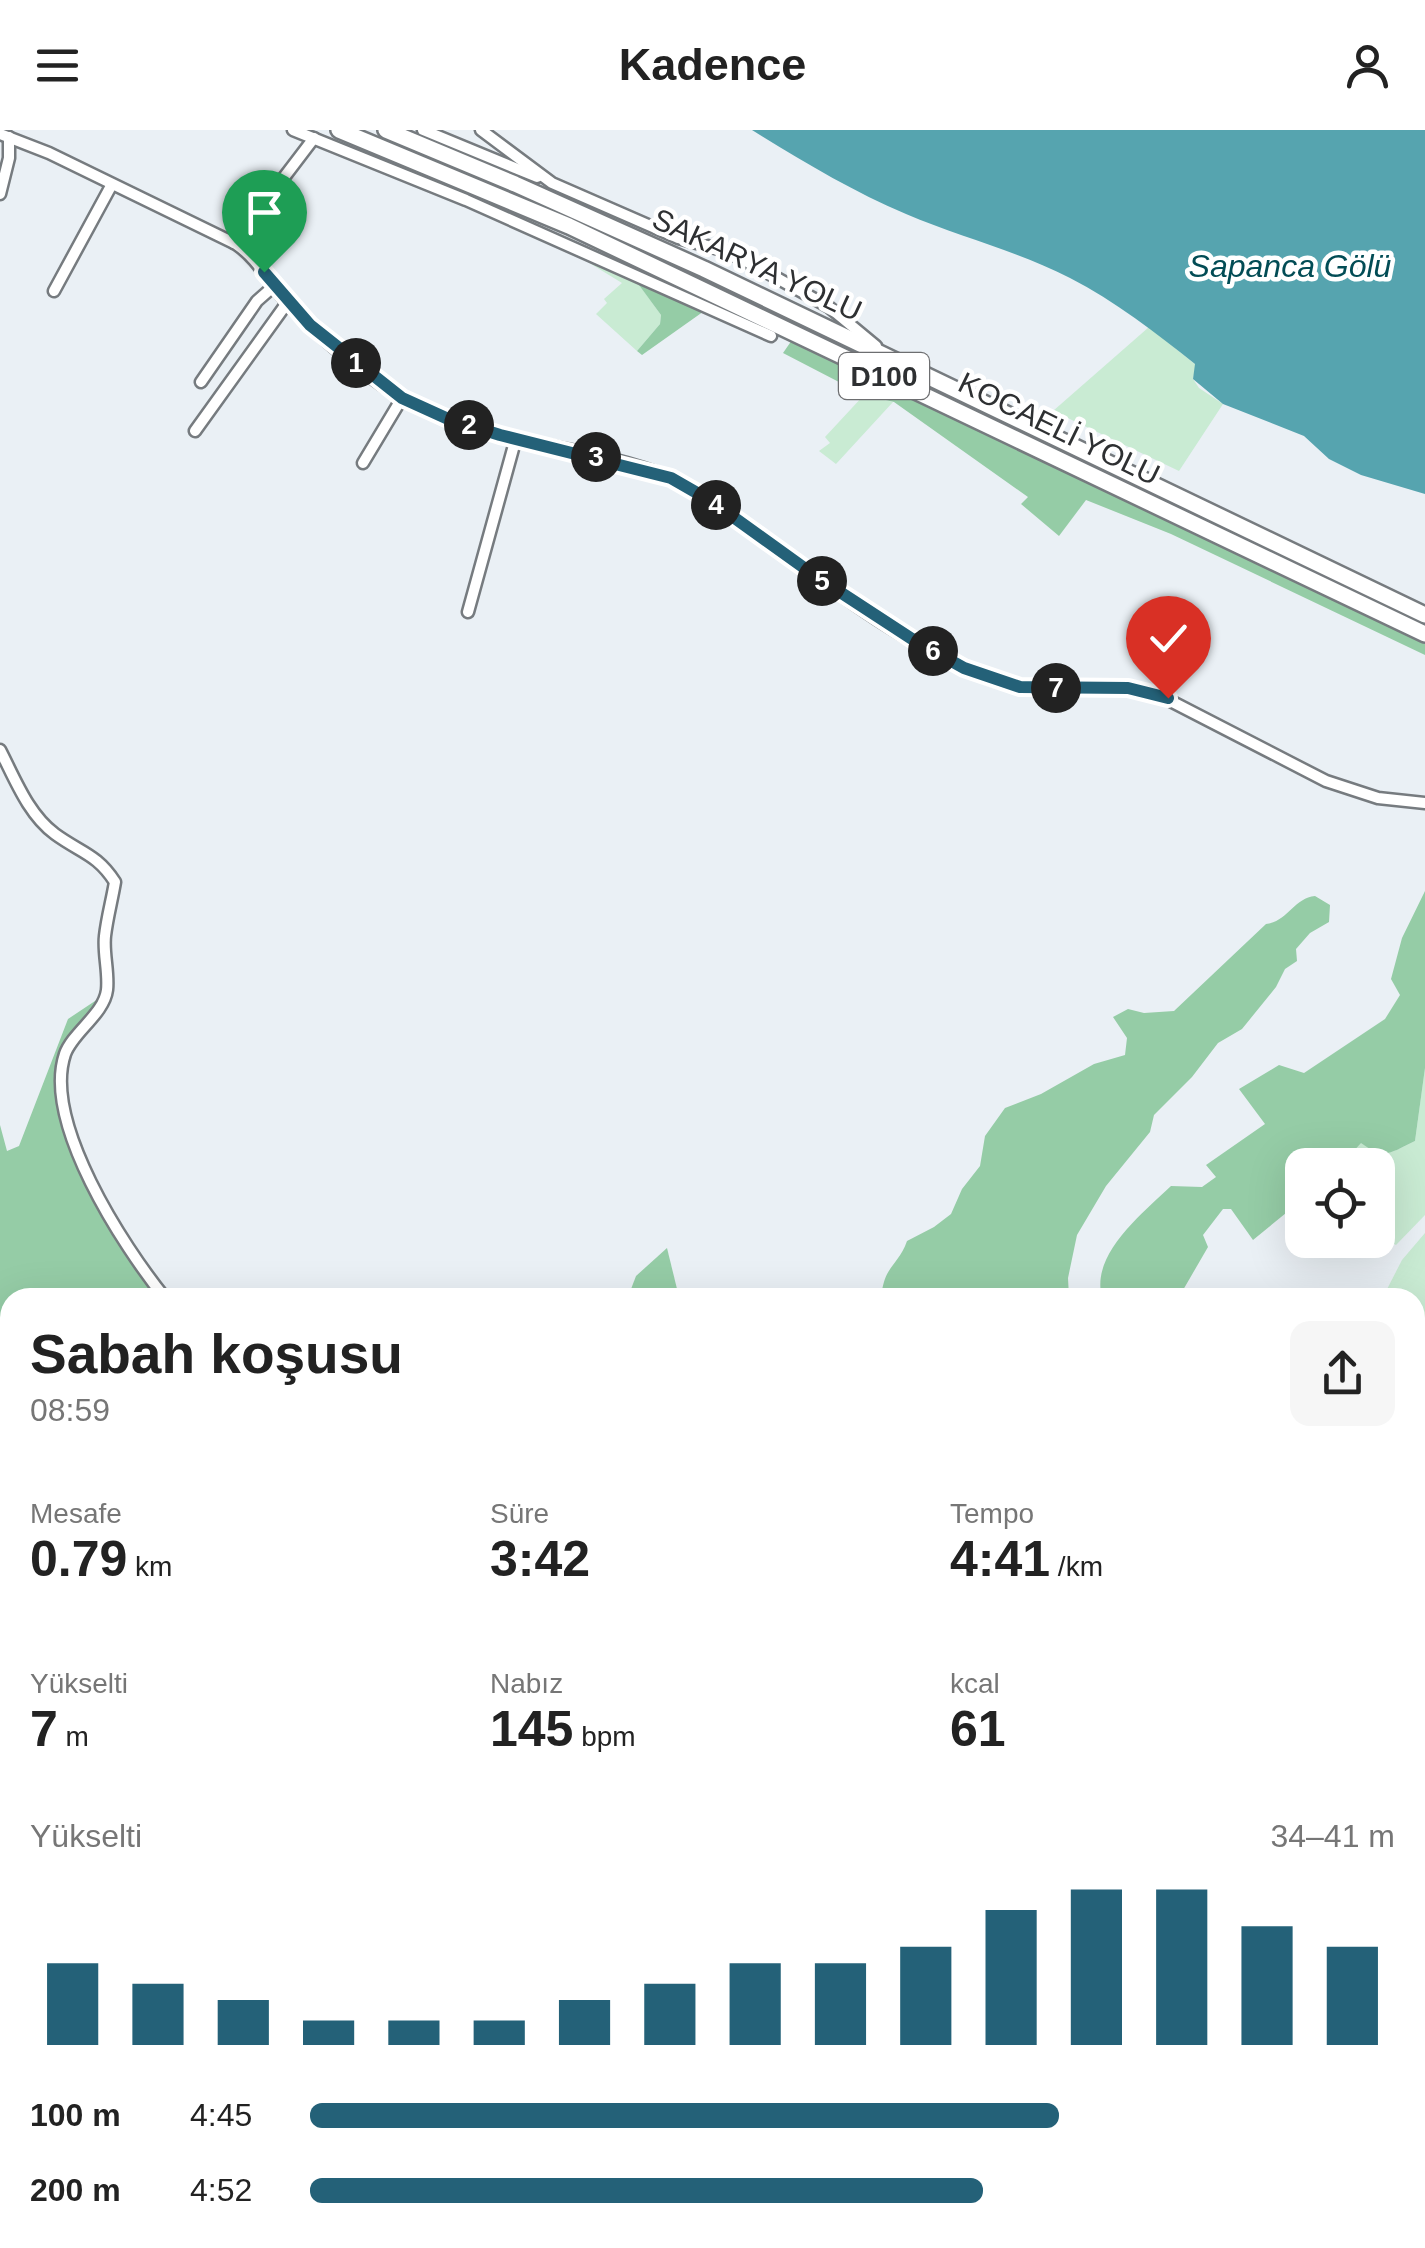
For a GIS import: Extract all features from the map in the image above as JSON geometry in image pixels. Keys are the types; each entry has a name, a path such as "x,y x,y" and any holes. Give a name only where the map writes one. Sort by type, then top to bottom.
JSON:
{"highway":[{"name":"KOCAELİ YOLU","path":"338,130 586,234 1425,634"},
{"name":"SAKARYA YOLU","path":"386,130 687,262 1425,614"}],"street":[{"path":"292,130 466,200 771,336"},
{"path":"423,130 678,238 726,251 829,307 892,360"},
{"path":"481,130 552,183"},
{"path":"4,135 234,243 254,257 287,303 310,325 402,398 446,418 640,468 685,485 912,639 983,676 1035,688 1128,688 1158,694 1326,781 1378,798 1425,802"},
{"path":"0,194 9,158 4,135"},
{"path":"234,243 314,138"},
{"path":"54,291 111,186"},
{"path":"201,382 257,301 274,286"},
{"path":"195,431 287,303"},
{"path":"364,463 402,398"},
{"path":"468,612 516,438"},
{"path":"0,750 27,803 53,832 103,863 115,882 104,938 107,993 67,1050 61,1072 62,1098 74,1142 107,1214 132,1258 157,1288"}],"green space":[{"path":"560,245 643,281 640,286 661,315 660,324 637,351 596,314 607,303 604,299 622,283"},
{"path":"643,281 707,309 642,355 637,351 660,324 661,315 639,285"},
{"path":"1149,327 1196,365 1193,379 1199,388 1223,404 1179,471 1053,411"},
{"path":"792,340 1425,644 1425,655 1171,534 1086,500 1059,536 1021,504 1028,497 894,402 864,395 783,353"},
{"path":"864,395 893,402 836,464 819,451 830,443 825,437"},
{"path":"1425,891 1425,1068 1415,1141 1395,1150 1369,1148 1361,1143 1356,1148 1285,1148 1285,1214 1253,1240 1231,1209 1223,1209 1203,1235 1208,1247 1184,1288 1101,1288 1111,1250 1134,1221 1171,1186 1202,1187 1216,1177 1206,1165 1265,1124 1239,1089 1279,1065 1304,1073 1385,1019 1400,995 1391,979 1402,938"},
{"path":"1315,896 1330,905 1329,922 1310,933 1296,949 1297,961 1285,969 1276,987 1242,1029 1218,1043 1192,1077 1154,1115 1150,1132 1106,1186 1077,1235 1069,1288 883,1288 886,1275 907,1241 951,1214 962,1189 980,1166 985,1136 1005,1108 1041,1094 1094,1064 1125,1055 1127,1038 1113,1017 1128,1009 1144,1013 1174,1011 1266,924 1280,919"},
{"path":"107,993 61,1072 74,1142 107,1214 159,1288 0,1288 0,1125 7,1151 19,1146 68,1019"},
{"path":"1425,1068 1425,1215 1396,1245 1395,1150 1415,1141"},
{"path":"1425,1233 1425,1288 1388,1288 1402,1260"},
{"path":"667,1248 677,1288 631,1288 636,1276"}],"water":[{"name":"Sapanca Gölü","path":"752,130 1425,130 1425,494 1361,475 1329,459 1304,436 1223,404 1193,379 1195,364 1087,287 1050,268 886,205"}],"route":[{"path":"264,272 310,325 402,398 446,418 500,435 671,478 711,501 912,639 964,668 1020,687 1128,688 1168,698"}]}
